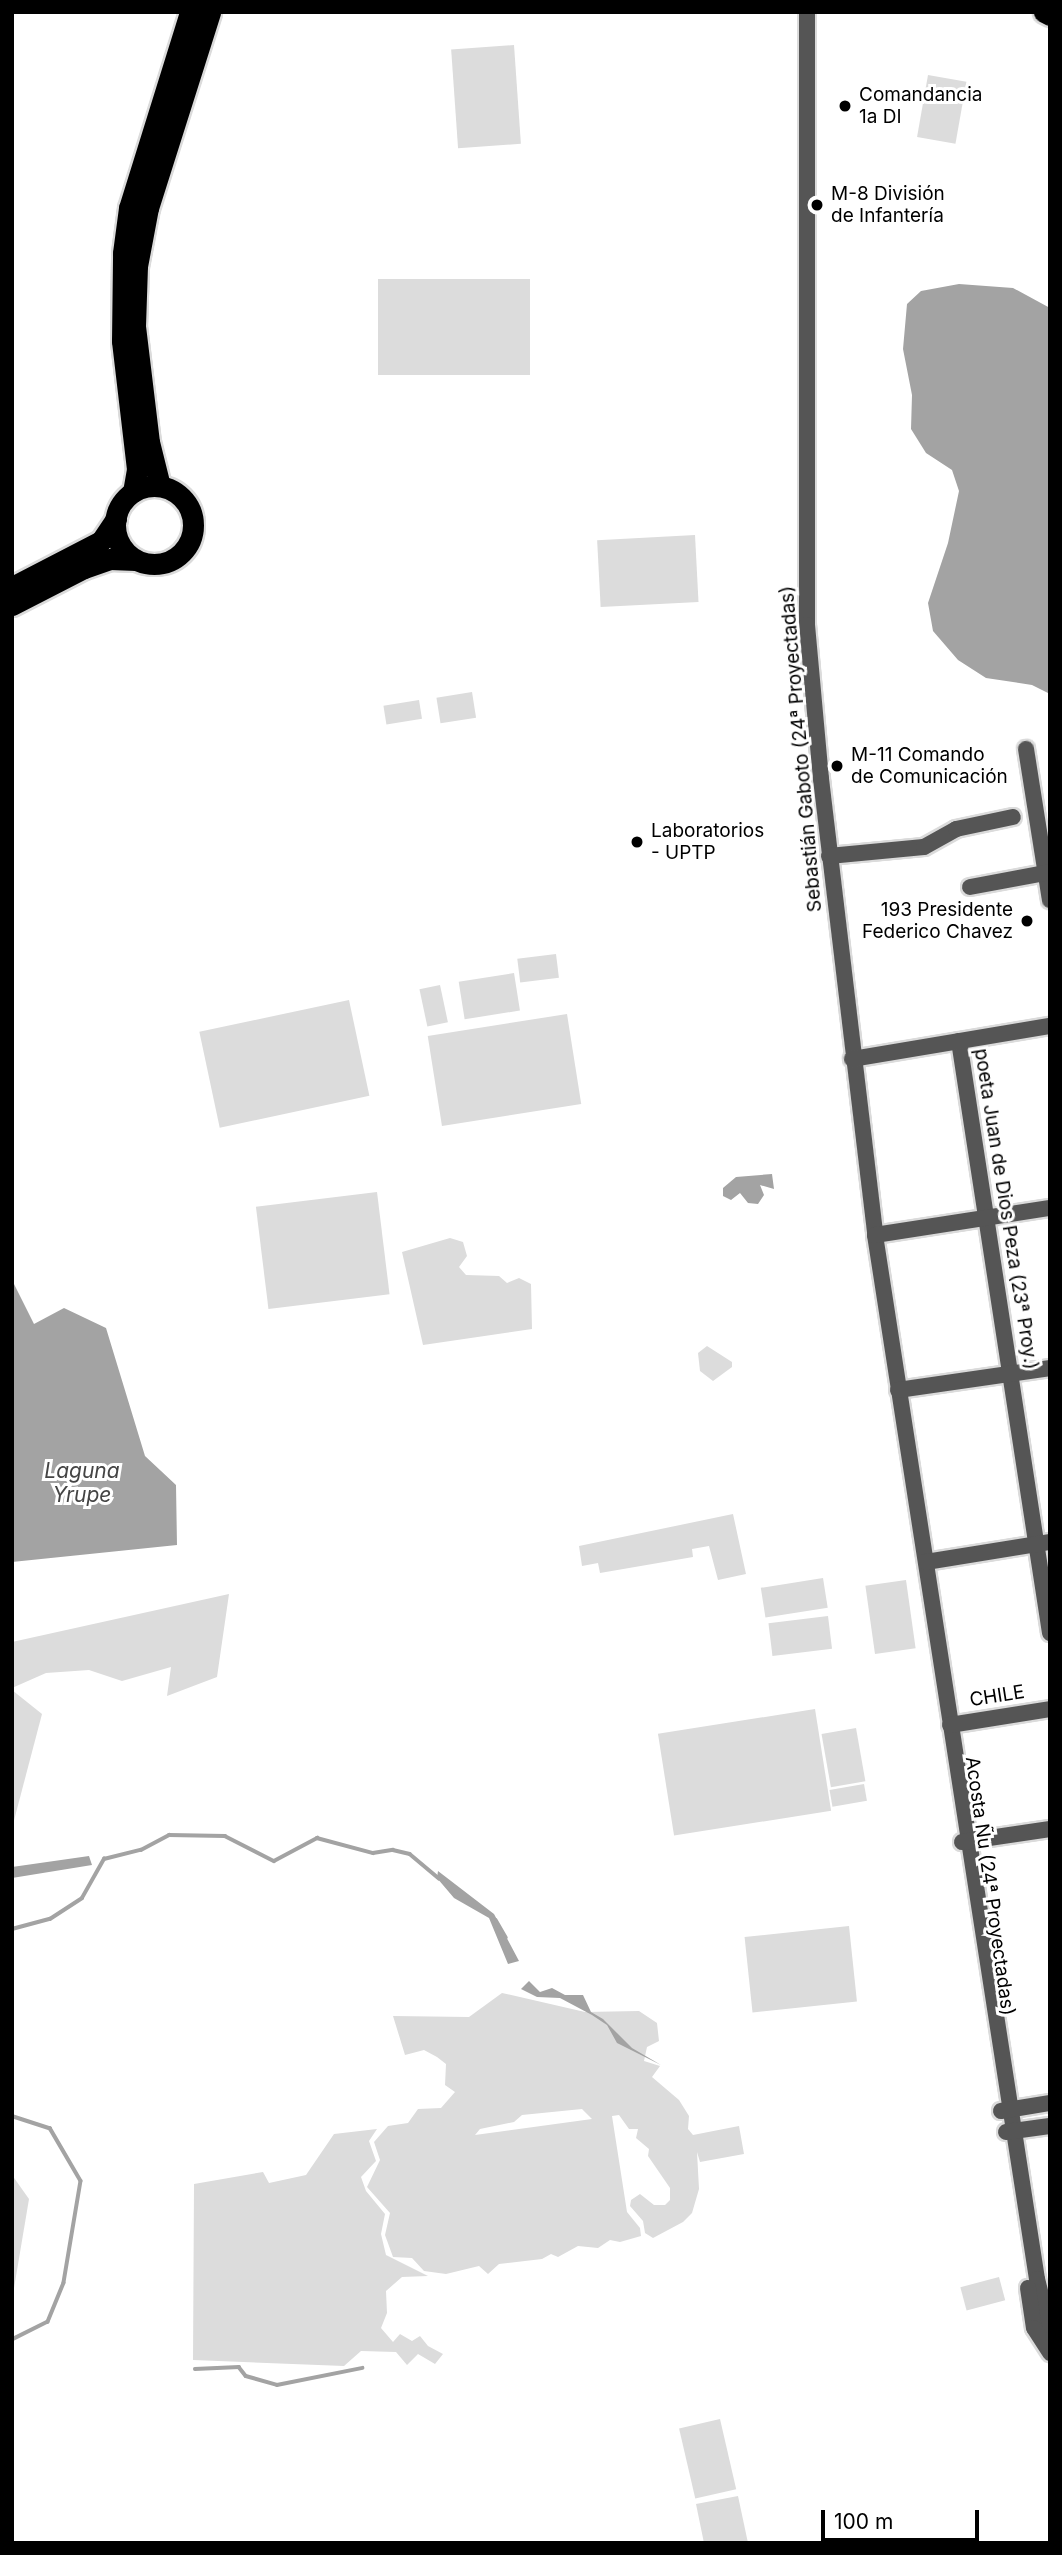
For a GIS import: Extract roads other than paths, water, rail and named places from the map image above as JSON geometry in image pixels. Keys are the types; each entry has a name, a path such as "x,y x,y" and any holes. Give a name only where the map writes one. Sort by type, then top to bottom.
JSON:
{"highway":[{"path":"12,587 101,541 133,492 137,469 122,341 123,253 129,208 190,12"},
{"path":"160,486 149,442 135,326 136,266 148,208 210,12"},
{"path":"1044,12 1050,15"},
{"path":"12,605 84,568 110,559 136,560 148,564 172,560 190,543 193,519 189,507 172,489 160,486 133,492"},
{"path":"116,519 119,542 136,560"}],"street":[{"name":"Sebastián Gaboto (24ª Proyectadas)","path":"807,12 807,625 852,1059 875,1235 926,1562"},
{"path":"1026,749 1048,872 1050,900"},
{"path":"829,856 924,847 956,829 1013,817"},
{"path":"970,887 1048,872"},
{"path":"852,1059 1050,1026"},
{"name":"poeta Juan de Dios Peza (23ª Proy.)","path":"959,1041 1010,1374 1043,1543 1050,1633"},
{"path":"875,1235 1050,1208"},
{"path":"898,1390 1050,1368"},
{"path":"951,1729 926,1562 1043,1543"},
{"name":"CHILE","path":"951,1729 1050,1709"},
{"name":"Acosta Ñu (24ª Proyectadas)","path":"951,1729 1009,2132 1050,2331"},
{"path":"967,1842 1050,1829"},
{"path":"1006,2110 1050,2103"},
{"path":"1009,2132 1050,2126"},
{"name":"Acosta Ñu (24ª Proyectadas)","path":"1038,2279 1034,2328 1050,2353"}],"water":[{"path":"959,284 1013,288 1050,308 1050,694 1032,685 986,678 958,660 933,631 928,603 948,543 959,491 952,470 926,453 911,429 912,395 903,349 907,304 921,291"},
{"path":"772,1174 774,1189 760,1185 764,1195 758,1204 748,1203 740,1193 731,1200 723,1196 723,1188 736,1177"},
{"name":"Laguna Yrupe","path":"12,1280 34,1324 64,1308 106,1328 145,1456 176,1485 177,1545 12,1562"},
{"path":"89,1856 92,1865 12,1878 12,1867"},
{"path":"438,1871 494,1914 519,1961 508,1964 489,1918 454,1898 437,1878"},
{"path":"529,1981 540,1992 552,1988 565,1995 583,1995 591,2012 603,2019 632,2048 661,2065 617,2043 607,2025 592,2015 560,1998 537,1997 521,1989"}],"waterway":[{"path":"12,1929 50,1919 82,1898 104,1859 141,1850 169,1835 225,1836 274,1861 317,1838 373,1853 393,1850 410,1854 439,1878"},
{"path":"496,1920 506,1937"},
{"path":"12,2116 50,2128 81,2181 64,2283 48,2322 12,2340"},
{"path":"195,2369 239,2367 246,2376 277,2385 362,2368"}],"place":[{"name":"Comandancia 1a DI","path":"845,106"},
{"name":"M-8 División de Infantería","path":"817,205"},
{"name":"M-11 Comando de Comunicación","path":"837,766"},
{"name":"Laboratorios - UPTP","path":"637,842"},
{"name":"193 Presidente Federico Chavez","path":"1027,921"}]}
